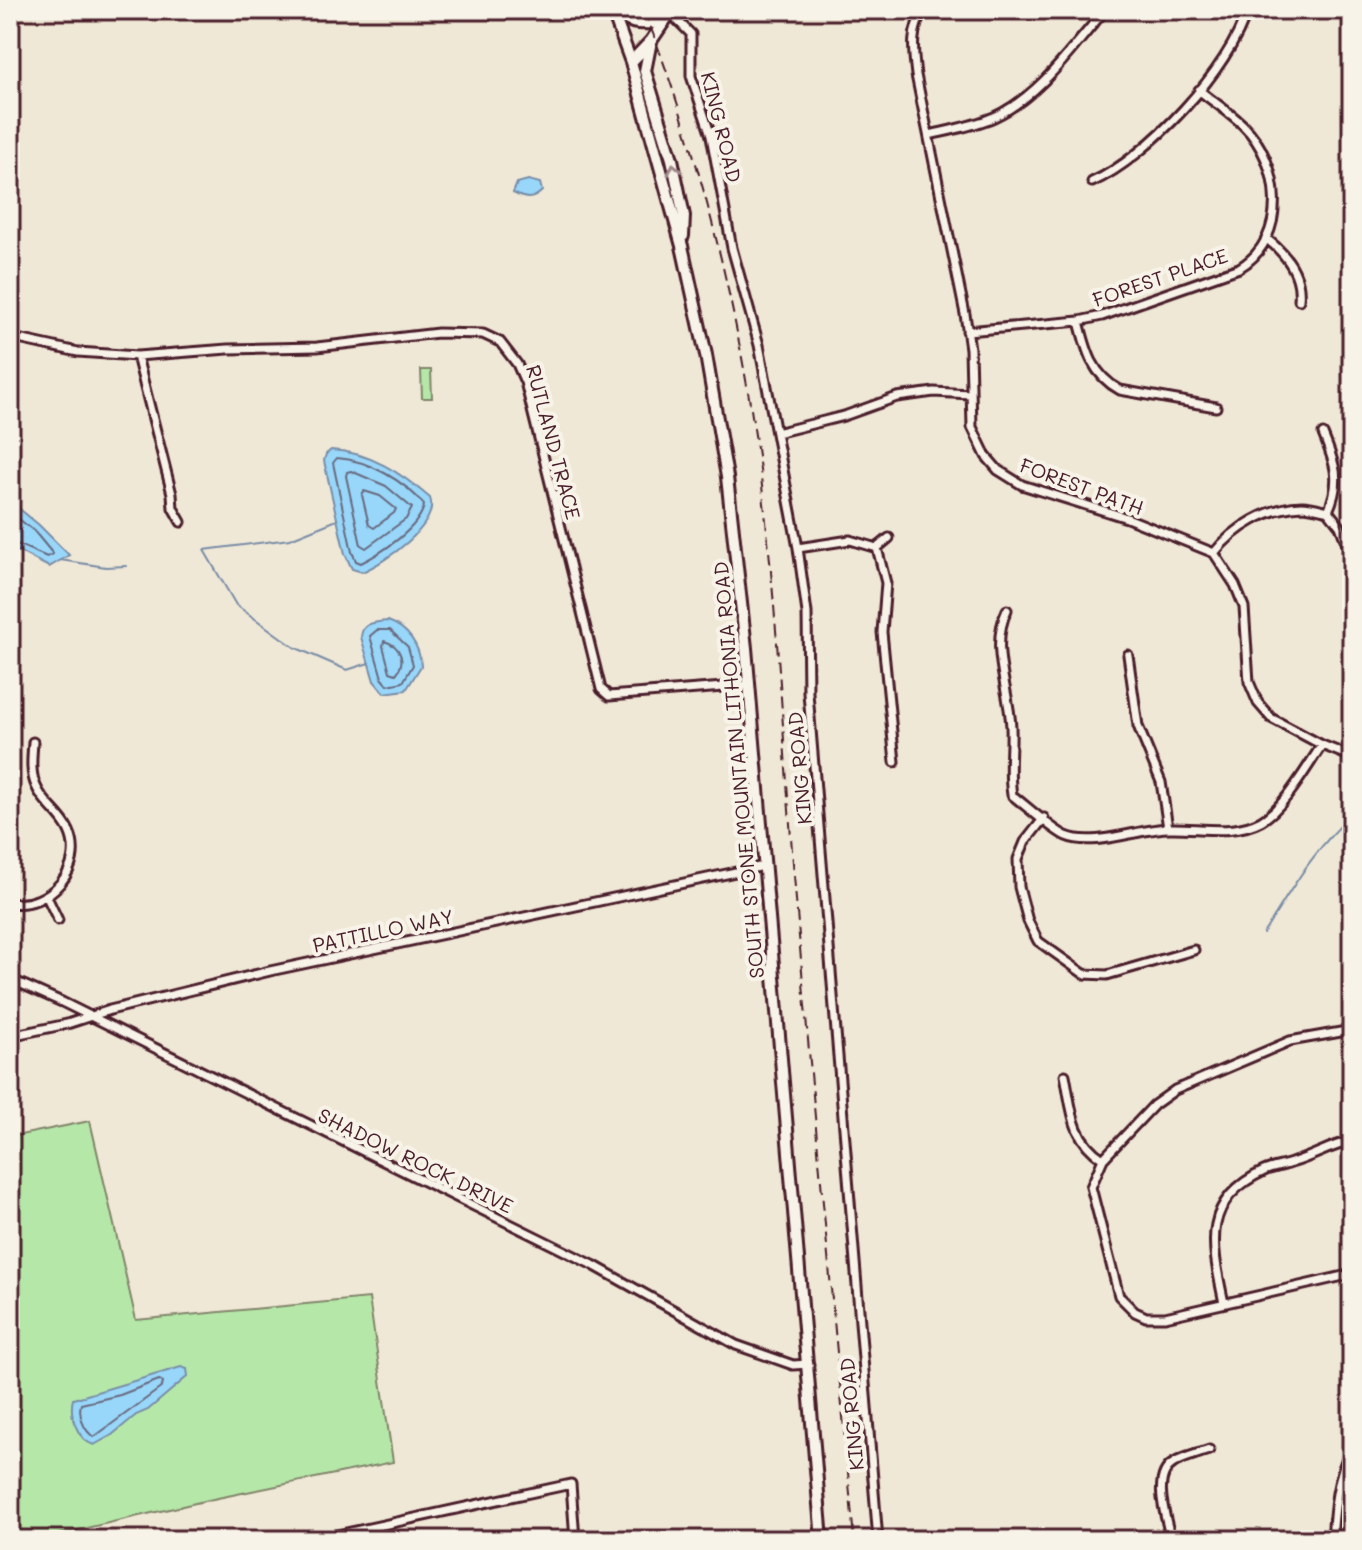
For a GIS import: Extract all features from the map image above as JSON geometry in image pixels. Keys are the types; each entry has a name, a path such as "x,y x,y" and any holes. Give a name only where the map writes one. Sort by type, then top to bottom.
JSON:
{"main road":[{"path":"614,10 625,20 636,24 669,15"},
{"name":"SOUTH STONE MOUNTAIN LITHONIA ROAD","path":"614,10 682,246 706,355 736,544 822,1540"},
{"path":"631,62 669,15"},
{"path":"651,41 645,71 684,216 682,246"}],"street":[{"name":"FOREST PATH","path":"921,10 912,44 967,331 972,427 986,456 998,470 1022,485 1127,518 1214,553"},
{"path":"929,135 977,123 1014,106 1032,91 1105,10"},
{"path":"1092,182 1119,168 1165,130 1199,90 1237,35 1247,10"},
{"name":"KING ROAD","path":"669,15 691,34 691,76 711,136 732,248 759,345 798,548 807,613 808,693 878,1540"},
{"path":"1199,90 1245,126 1263,154 1272,176 1275,199 1273,223 1267,239 1283,251 1293,269 1301,285 1299,300"},
{"name":"FOREST PLACE","path":"967,331 1079,321 1102,316 1239,268 1249,262 1267,239"},
{"path":"1079,321 1093,367 1110,384 1120,390 1216,407"},
{"name":"RUTLAND TRACE","path":"23,340 78,352 137,356 228,349 317,347 438,333 483,334 500,342 517,364 525,382 601,689 609,696 749,685"},
{"path":"137,356 173,508 181,522"},
{"path":"776,433 844,416 897,397 934,392 970,394"},
{"path":"1323,434 1338,486 1328,511"},
{"path":"1352,558 1340,526 1328,511 1303,506 1243,525 1226,538 1214,553 1235,585 1244,607 1249,682 1258,703 1271,718 1352,757"},
{"path":"877,548 889,538"},
{"path":"798,548 850,540 877,548"},
{"path":"877,548 886,583 882,632 895,762"},
{"path":"1007,610 998,635 1011,727 1008,769 1012,795 1066,836 1085,840 1168,828 1237,828 1259,822 1270,814 1297,782 1322,745"},
{"path":"1128,655 1138,726 1161,782 1168,828"},
{"path":"10,903 47,897 65,876 73,842 63,819 37,790 33,742"},
{"path":"1044,818 1025,842 1018,859 1019,887 1028,921 1038,941 1084,974 1107,975 1194,950"},
{"name":"PATTILLO WAY","path":"10,1036 270,971 764,866"},
{"path":"47,897 58,920"},
{"name":"SHADOW ROCK DRIVE","path":"10,979 593,1265 736,1345 793,1365 809,1364"},
{"path":"1352,1030 1290,1041 1175,1090 1154,1105 1103,1159 1091,1187 1115,1285 1126,1305 1146,1317 1165,1317 1352,1274"},
{"path":"1065,1075 1079,1137 1103,1159"},
{"path":"1224,1303 1213,1239 1218,1216 1234,1191 1264,1171 1352,1141"},
{"path":"1332,1540 1340,1479 1352,1448"},
{"path":"1171,1540 1162,1494 1164,1471 1171,1464 1209,1450"},
{"path":"314,1540 571,1484 575,1540"}],"green space":[{"path":"421,370 431,370 432,398 422,398"},
{"path":"90,1121 136,1320 369,1298 393,1462 34,1540 10,1540 10,1137"}],"water":[{"path":"528,180 540,183 542,191 528,198 513,193 517,183"},
{"path":"331,450 372,459 408,480 430,498 431,509 419,531 396,552 362,572 352,569 345,554 324,461"},
{"path":"10,501 69,555 49,567 10,547"},
{"path":"388,621 412,639 421,666 406,690 384,693 374,681 361,637 367,626"},
{"path":"181,1367 187,1369 188,1376 148,1410 94,1445 83,1438 73,1419 73,1399"}],"waterway":[{"path":"337,520 290,539 204,550 236,605 294,647 347,670 369,663"},
{"path":"60,560 106,567 126,566"},
{"path":"1263,934 1314,856 1352,815"}],"railway":[{"path":"644,10 683,122 716,236 741,353 760,470 775,612 806,1022 854,1540"}]}
